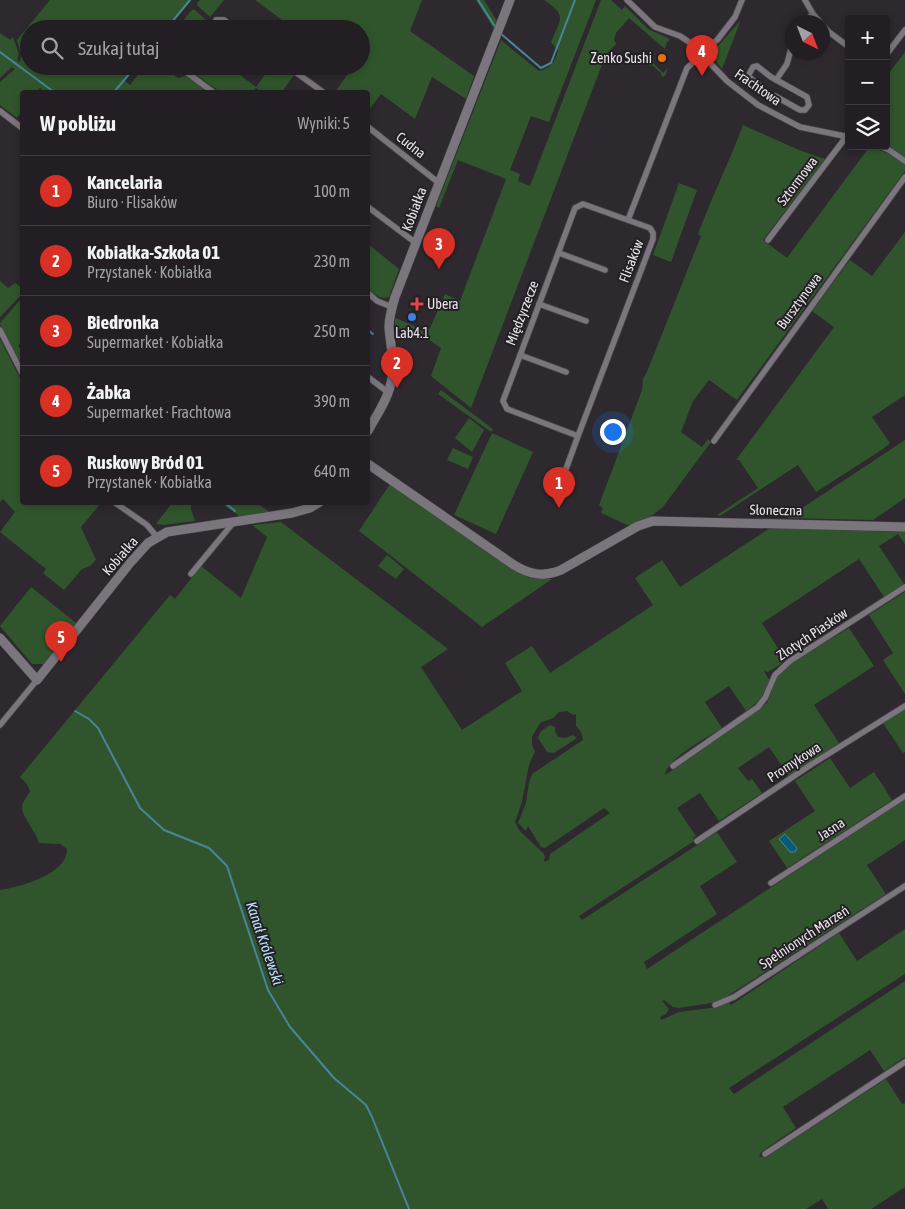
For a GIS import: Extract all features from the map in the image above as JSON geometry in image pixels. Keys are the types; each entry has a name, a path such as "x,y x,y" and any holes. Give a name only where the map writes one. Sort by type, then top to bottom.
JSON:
{"street":[{"name":"Kobiałka","path":"370,427 388,393 393,369 389,326 392,307 510,0"},
{"name":"Frachtowa","path":"627,0 652,25 685,39 727,81 758,105 800,127 845,137"},
{"name":"Flisaków","path":"566,468 653,239 653,233 650,228 628,220 684,76 691,63 718,39 731,22 742,0"},
{"path":"805,0 813,14"},
{"path":"216,20 224,20"},
{"path":"890,50 905,30"},
{"path":"830,33 845,44"},
{"path":"776,80 788,60"},
{"path":"762,88 748,76 753,67 757,66 776,80 807,97 809,105 805,110 800,110 775,96"},
{"path":"190,75 210,90"},
{"path":"299,75 320,90"},
{"path":"0,111 20,126"},
{"name":"Cudna","path":"370,129 439,183"},
{"name":"Sztormowa","path":"768,240 845,137"},
{"path":"889,150 905,161"},
{"name":"Bursztynowa","path":"714,440 905,178"},
{"name":"Międzyrzecze","path":"578,436 507,409 503,399 575,208 580,204 586,204 628,220"},
{"path":"370,210 416,244"},
{"path":"559,253 605,270"},
{"path":"370,295 378,301 392,307"},
{"path":"539,304 586,321"},
{"path":"0,330 20,369"},
{"path":"520,355 566,372"},
{"path":"370,379 388,393"},
{"name":"Słoneczna","path":"370,465 514,565 533,574 548,575 561,570 647,522 905,527"},
{"path":"118,505 147,525 156,537"},
{"name":"Kobiałka","path":"0,725 130,563 156,537 178,530 292,513 315,505"},
{"path":"191,574 233,523"},
{"name":"Złotych Piasków","path":"673,766 758,707 765,698 775,675 790,661 905,587"},
{"path":"0,638 37,680"},
{"name":"Promykowa","path":"697,841 812,764 905,706"},
{"name":"Jasna","path":"771,883 905,796"},
{"name":"Spełnionych Marzeń","path":"715,1005 729,1000 747,989 905,886"},
{"path":"765,1154 905,1062"}],"green space":[{"path":"50,0 191,0 175,20 34,20"},
{"path":"200,0 224,0 210,17 198,6 197,3"},
{"path":"255,0 422,0 410,31 474,76 466,99 432,77 415,119 381,94 370,108 370,90 336,90 347,75 370,75 370,20 282,20"},
{"path":"476,0 484,0 497,21 494,29"},
{"path":"544,0 596,0 549,122 531,116 510,170 520,174 518,181 530,186 601,0 611,0 622,10 625,6 648,29 670,39 665,49 629,18 616,33 614,40 616,44 606,54 471,408 431,376 441,348 409,326 402,338 396,338 395,320 396,318 425,331 430,328 445,294 460,301 506,179 458,160 439,208 436,206 501,40 539,71 549,67 555,59 558,51 551,42 560,18 556,10"},
{"path":"192,10 195,10 206,20 184,20"},
{"path":"739,22 722,69 712,56 712,53"},
{"path":"0,33 10,40 13,37 19,54 17,60 20,62 20,75 130,75 125,81 130,85 138,75 174,75 178,78 186,76 205,90 43,90 40,88 38,90 20,90 20,114 17,118 0,105 0,82 15,69 12,67 0,78"},
{"path":"20,36 20,51 17,40"},
{"path":"643,51 663,73 668,68 665,76 662,77 661,73 652,65 650,66 638,56"},
{"path":"905,52 905,158 890,148 890,72"},
{"path":"196,75 240,75 256,87 265,75 294,75 283,90 259,90 256,88 254,90 217,90"},
{"path":"743,125 799,150 825,159 763,240 787,258 867,150 880,150 901,159 905,163 905,171 737,400 709,380 693,401 681,432 702,447 708,439 711,442 663,507 650,517 632,525 627,525 601,513 603,508 599,505 642,390 643,379 701,236 698,234 703,220"},
{"path":"679,183 697,190 671,262 653,255"},
{"path":"905,232 905,395 872,417 890,443 816,492 798,465 720,516 717,515 758,488 739,460 736,460 834,327 812,311 850,260 872,276"},
{"path":"370,246 399,269 389,297 380,297 370,290"},
{"path":"0,281 8,288 15,283 20,287 20,296 0,317"},
{"path":"19,301 20,343 18,346 20,348 20,362 0,323"},
{"path":"0,339 20,378 20,505 99,505 81,527 96,560 90,566 82,569 64,590 43,573 46,569 0,532 15,512 3,499 0,502"},
{"path":"441,390 493,429 491,432 438,394"},
{"path":"469,418 484,430 472,452 455,438"},
{"path":"492,433 533,452 496,534 454,515"},
{"path":"905,440 905,498 873,520 787,518"},
{"path":"453,448 473,457 468,469 447,460"},
{"path":"390,484 517,571 530,578 552,579 482,627 359,531"},
{"path":"170,505 191,505 195,521 163,525 156,524"},
{"path":"224,505 260,505 271,513 242,518"},
{"path":"281,522 448,649 421,667 462,730 522,691 505,663 532,646 550,673 653,605 635,578 662,560 680,587 770,528 905,532 905,544 898,534 879,546 904,584 884,597 859,559 762,623 786,661 768,672 764,671 770,681 761,698 746,711 729,686 705,702 722,728 680,755 672,762 665,775 767,703 777,675 793,662 849,628 874,666 814,705 839,743 789,776 769,747 738,768 748,781 752,779 762,793 719,821 700,793 677,808 696,836 693,838 694,841 579,916 582,920 717,832 737,862 700,886 717,914 644,962 647,969 905,799 905,840 867,865 886,894 718,1002 679,1008 673,1007 664,1000 662,1001 669,1009 666,1014 660,1017 661,1020 679,1012 718,1007 729,1002 731,1005 839,933 857,961 905,929 905,974 729,1088 734,1094 905,981 905,1057 884,1071 870,1050 783,1107 796,1128 761,1152 759,1156 765,1158 886,1079 902,1104 905,1103 905,1187 871,1209 828,1209 822,1199 806,1209 0,1209 0,890 19,886 52,872 60,866 65,858 67,849 60,844 39,843 22,809 23,802 30,791 27,784 20,777 170,595 175,599 201,566 241,598 267,537 252,525","holes":["567,711 573,715 576,714 576,726 581,732 583,740 532,774 526,803 518,823 526,831 528,826 541,847 545,848 604,808 610,813 550,854 549,860 545,862 544,854 519,830 515,822 522,802 529,765 535,751 532,745 532,737 540,723 553,718 559,712"]},
{"path":"387,555 404,569 396,579 378,566"},
{"path":"31,587 76,623 44,664 32,664 0,626"},
{"path":"905,592 905,694 883,660 893,653 869,615"},
{"path":"905,709 905,752 903,753 883,723"},
{"path":"550,725 555,727 558,737 565,738 573,735 577,738 554,753 547,752 538,738 541,731"},
{"path":"830,758 850,788 874,772 892,800 787,868 769,841 815,811 795,781"}],"water":[{"path":"785,834 797,848 795,852 790,852 779,839"}],"waterway":[{"path":"173,20 190,0"},
{"path":"478,0 496,28"},
{"path":"500,33 541,68 551,63 575,0"},
{"path":"0,52 20,67"},
{"path":"31,75 51,90"},
{"path":"116,90 128,75"},
{"path":"228,505 235,511"},
{"name":"Kanał Królewski","path":"75,711 89,719 98,728 140,808 164,830 209,848 227,866 268,990 290,1027 334,1078 366,1105 409,1209"}],"place":[{"name":"Zenko Sushi","path":"662,58"},
{"name":"Żabka","path":"702,76"},
{"name":"Biedronka","path":"439,269"},
{"name":"Ubera","path":"417,304"},
{"name":"Lab4.1","path":"412,317"},
{"name":"Kobiałka-Szkoła 01","path":"397,388"},
{"name":"Kancelaria","path":"559,508"},
{"name":"Ruskowy Bród 01","path":"61,662"}]}
